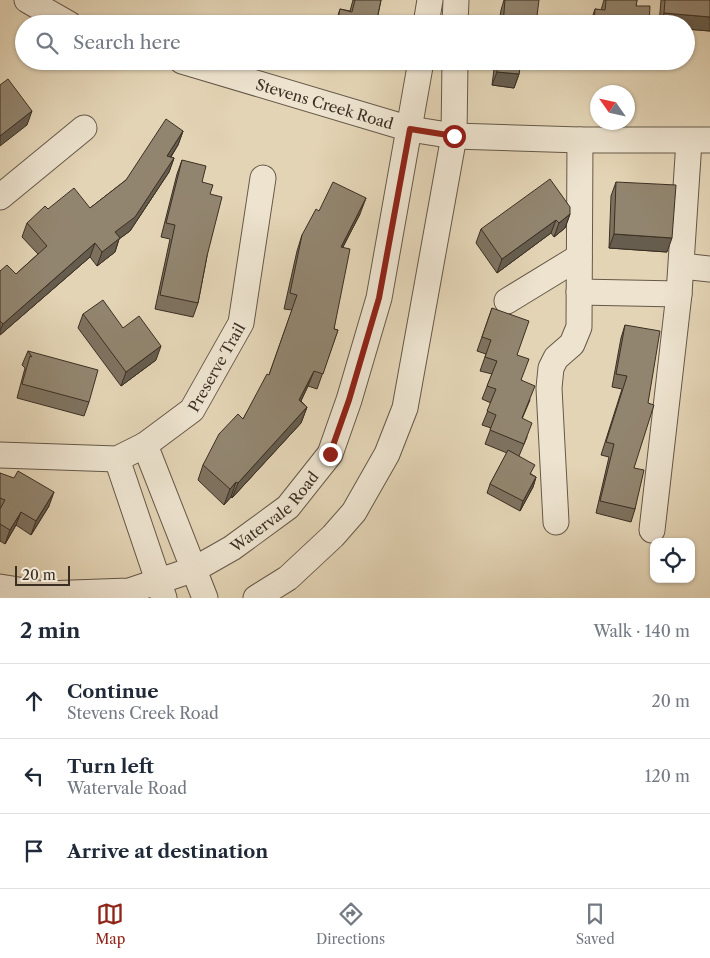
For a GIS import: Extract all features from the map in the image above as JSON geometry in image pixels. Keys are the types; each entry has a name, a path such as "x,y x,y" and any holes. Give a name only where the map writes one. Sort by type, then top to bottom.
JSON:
{"street":[{"path":"27,0 53,15"},
{"path":"428,15 430,0"},
{"path":"455,15 456,0"},
{"name":"Stevens Creek Road","path":"212,70 410,129 454,136 580,140 699,140"},
{"name":"Watervale Road","path":"0,587 44,594 161,590 232,548 288,507 330,454 349,400 379,298 420,70"},
{"path":"256,598 288,578 333,536 354,512 387,454 405,408 454,136 455,70"},
{"path":"0,197 84,128"},
{"path":"556,522 549,388 551,368 556,358 572,344 579,327 580,140"},
{"path":"652,530 682,266 699,140"},
{"name":"Preserve Trail","path":"0,455 117,459 145,445 192,410 241,323 263,178"},
{"path":"507,301 579,256"},
{"path":"682,266 710,269"},
{"path":"579,292 680,294"},
{"path":"145,445 205,598"},
{"path":"117,459 161,590"}],"building":[{"path":"355,0 381,0 378,15 339,15 340,9 352,12"},
{"path":"505,0 539,0 537,15 504,15"},
{"path":"606,0 637,0 636,6 650,6 650,15 595,15 595,9 605,10"},
{"path":"665,0 710,0 710,17 664,13"},
{"path":"497,70 520,70 519,74 497,72"},
{"path":"8,79 32,111 0,136 0,85"},
{"path":"166,119 183,131 167,156 174,158 135,217 115,232 120,238 102,252 95,243 3,324 0,321 0,271 7,265 16,274 47,246 27,223 45,206 48,209 74,188 90,208 126,180"},
{"path":"182,160 206,166 202,182 213,185 210,194 222,197 207,256 198,303 160,295 175,225 166,223"},
{"path":"550,179 570,207 570,214 559,223 556,220 502,259 481,229"},
{"path":"333,182 366,198 341,247 350,249 334,329 338,330 323,374 314,371 299,400 307,407 238,483 236,482 230,489 203,465 219,434 238,414 243,419 267,374 269,375 297,295 290,293 302,235 316,209 319,211"},
{"path":"616,182 676,185 672,238 614,234"},
{"path":"103,300 123,328 139,316 161,346 126,372 83,314"},
{"path":"492,308 529,321 517,355 529,359 521,380 535,386 522,418 532,423 524,444 490,430 496,415 487,411 496,389 487,386 497,361 485,357 491,340 482,337"},
{"path":"625,325 660,331 648,403 654,405 634,468 644,470 635,509 600,501 614,444 606,442 627,376 616,374"},
{"path":"28,351 98,370 89,402 22,384 30,356 32,357"},
{"path":"508,450 535,465 530,474 536,477 523,501 490,484"},
{"path":"18,471 54,492 36,521 21,512 10,530 0,524 0,509 5,500 0,498 0,473 14,478"}],"route":[{"path":"330,454 349,400 379,298 410,129 454,136"}]}
